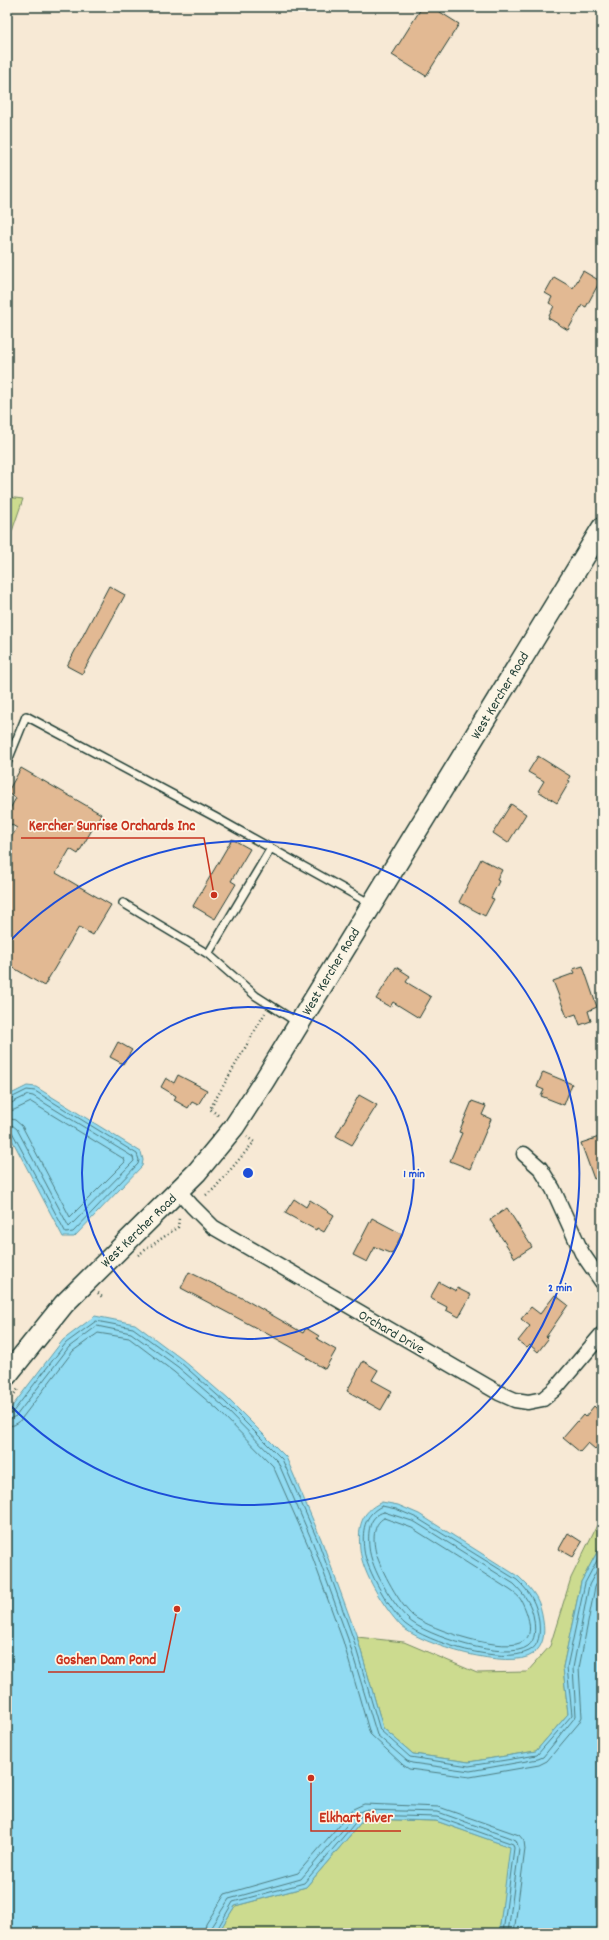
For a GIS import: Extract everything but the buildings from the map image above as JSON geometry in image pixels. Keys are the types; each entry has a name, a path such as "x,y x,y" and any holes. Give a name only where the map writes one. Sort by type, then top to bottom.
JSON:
{"main road":[{"name":"West Kercher Road","path":"14,1380 64,1304 179,1191 220,1146 234,1127 264,1081 298,1023 602,528"}],"street":[{"path":"524,1154 540,1168 553,1189 582,1253 602,1282"},
{"name":"Orchard Drive","path":"179,1191 213,1226 499,1393 515,1400 528,1402 543,1399 555,1389 602,1334"}],"lane":[{"path":"7,763 26,716 271,848 371,904"},
{"path":"208,954 271,848"},
{"path":"123,903 208,954 256,996 298,1023"}],"path":[{"path":"218,1115 210,1109 270,1004"},
{"path":"206,1195 214,1189 254,1142 247,1137"},
{"path":"134,1258 178,1228 179,1218"},
{"path":"92,1297 102,1287"},
{"path":"96,1292 103,1298"},
{"path":"7,1403 14,1380"}],"green space":[{"path":"7,497 23,499 7,546"},
{"path":"602,1515 602,1543 581,1582 563,1667 568,1714 536,1751 469,1762 413,1754 383,1728 357,1637 404,1642 477,1673 527,1672 550,1646 571,1578"},
{"path":"364,1819 436,1821 511,1847 499,1933 218,1933 235,1906 306,1887"}],"water":[{"path":"27,1086 36,1087 141,1152 143,1160 142,1166 74,1237 63,1237 7,1130 7,1096"},
{"path":"95,1316 135,1324 183,1360 228,1399 286,1457 321,1539 357,1637 383,1728 413,1754 469,1762 536,1751 568,1714 563,1667 581,1582 602,1543 602,1933 499,1933 510,1847 436,1821 364,1819 306,1887 235,1906 218,1933 7,1933 7,1749 9,1744 7,1734 7,1413 63,1340"},
{"path":"382,1502 398,1505 419,1514 519,1577 533,1592 541,1608 544,1635 542,1643 537,1651 522,1658 486,1658 445,1648 411,1633 401,1626 375,1590 365,1569 360,1549 360,1527 362,1521 369,1510"}],"place":[{"name":"Kercher Sunrise Orchards Inc","path":"214,895"},
{"name":"Goshen Dam Pond","path":"177,1609"},
{"name":"Elkhart River","path":"311,1778"}]}
